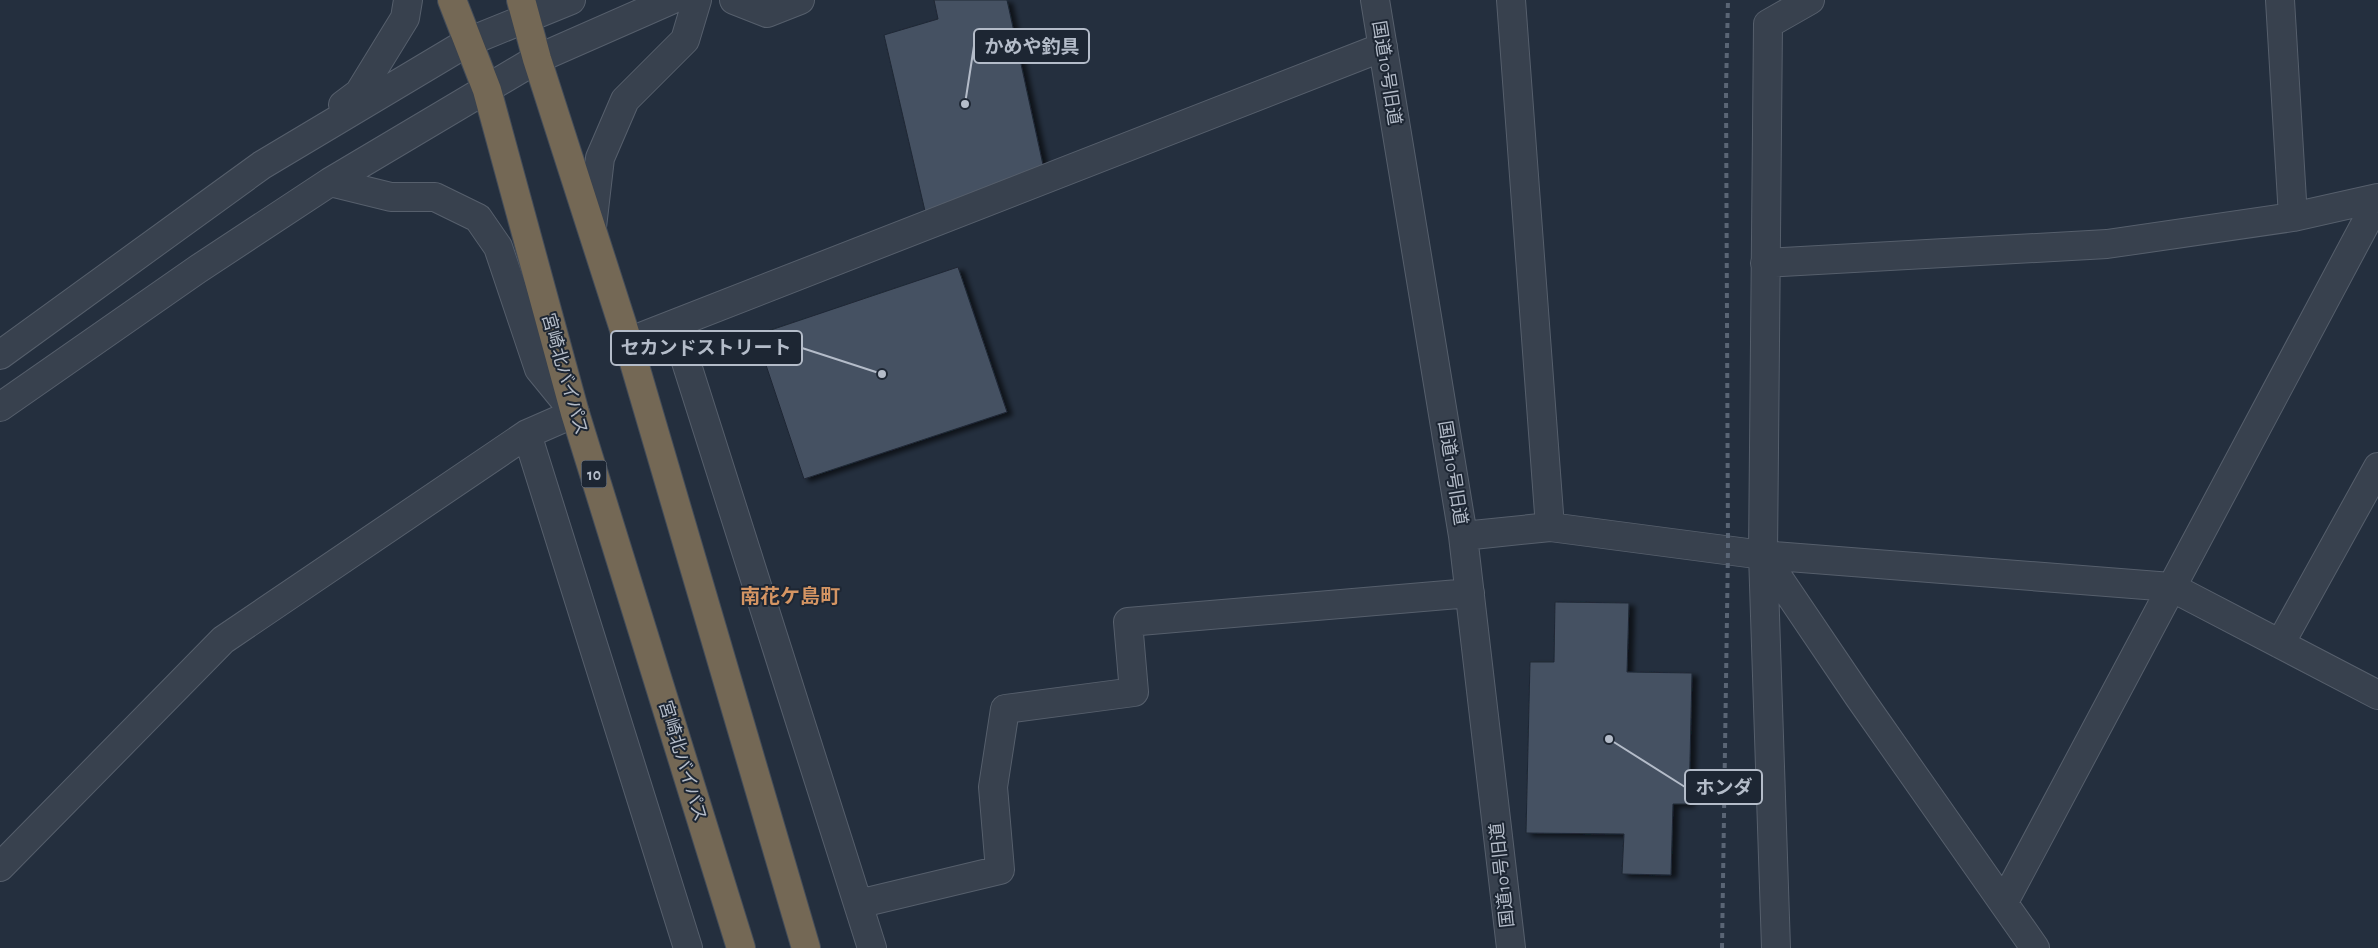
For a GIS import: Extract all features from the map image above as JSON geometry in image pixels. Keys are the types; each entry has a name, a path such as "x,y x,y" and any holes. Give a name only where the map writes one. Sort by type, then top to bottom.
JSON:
{"highway":[{"name":"宮崎北バイパス","path":"452,0 487,90 575,413 741,948"},
{"path":"524,9 537,59 628,342 806,948"}],"street":[{"path":"0,355 360,93 405,18 408,0"},
{"path":"262,165 524,9 571,0"},
{"path":"0,407 198,269 330,182 537,59 671,0"},
{"path":"592,227 600,158 625,100 685,40 698,0"},
{"path":"734,0 767,13 800,0"},
{"name":"国道10号旧道","path":"1375,0 1464,536 1511,948"},
{"path":"1511,0 1550,527"},
{"path":"1776,948 1763,555 1768,24 1810,0"},
{"path":"2280,0 2293,217"},
{"path":"628,342 1383,47"},
{"path":"0,867 223,640 527,434 575,413 539,369 498,248 478,218 434,198 391,198 330,182"},
{"path":"1765,264 2107,244 2293,217 2378,199"},
{"path":"2004,902 2378,199"},
{"path":"674,324 872,948"},
{"path":"527,434 688,948"},
{"path":"2280,644 2378,467"},
{"path":"1464,536 1550,527 1763,555 2171,587 2378,695"},
{"path":"1763,555 1859,697 2035,948"},
{"path":"858,904 1000,870 993,786 1005,709 1134,692 1128,622 1470,593"}],"building":[{"path":"934,0 1007,0 1045,174 925,211 884,35 938,19"},
{"path":"958,267 1007,412 804,479 756,335"},
{"path":"1555,602 1629,603 1627,672 1692,673 1689,804 1673,804 1671,875 1622,874 1624,834 1526,833 1530,662 1554,662"}],"railway":[{"path":"1722,948 1728,549 1726,90 1728,0"}],"place":[{"name":"かめや釣具","path":"965,104"},
{"name":"セカンドストリート","path":"882,374"},
{"name":"ホンダ","path":"1609,739"}],"district":[{"name":"南花ケ島町","path":"790,596"}]}
